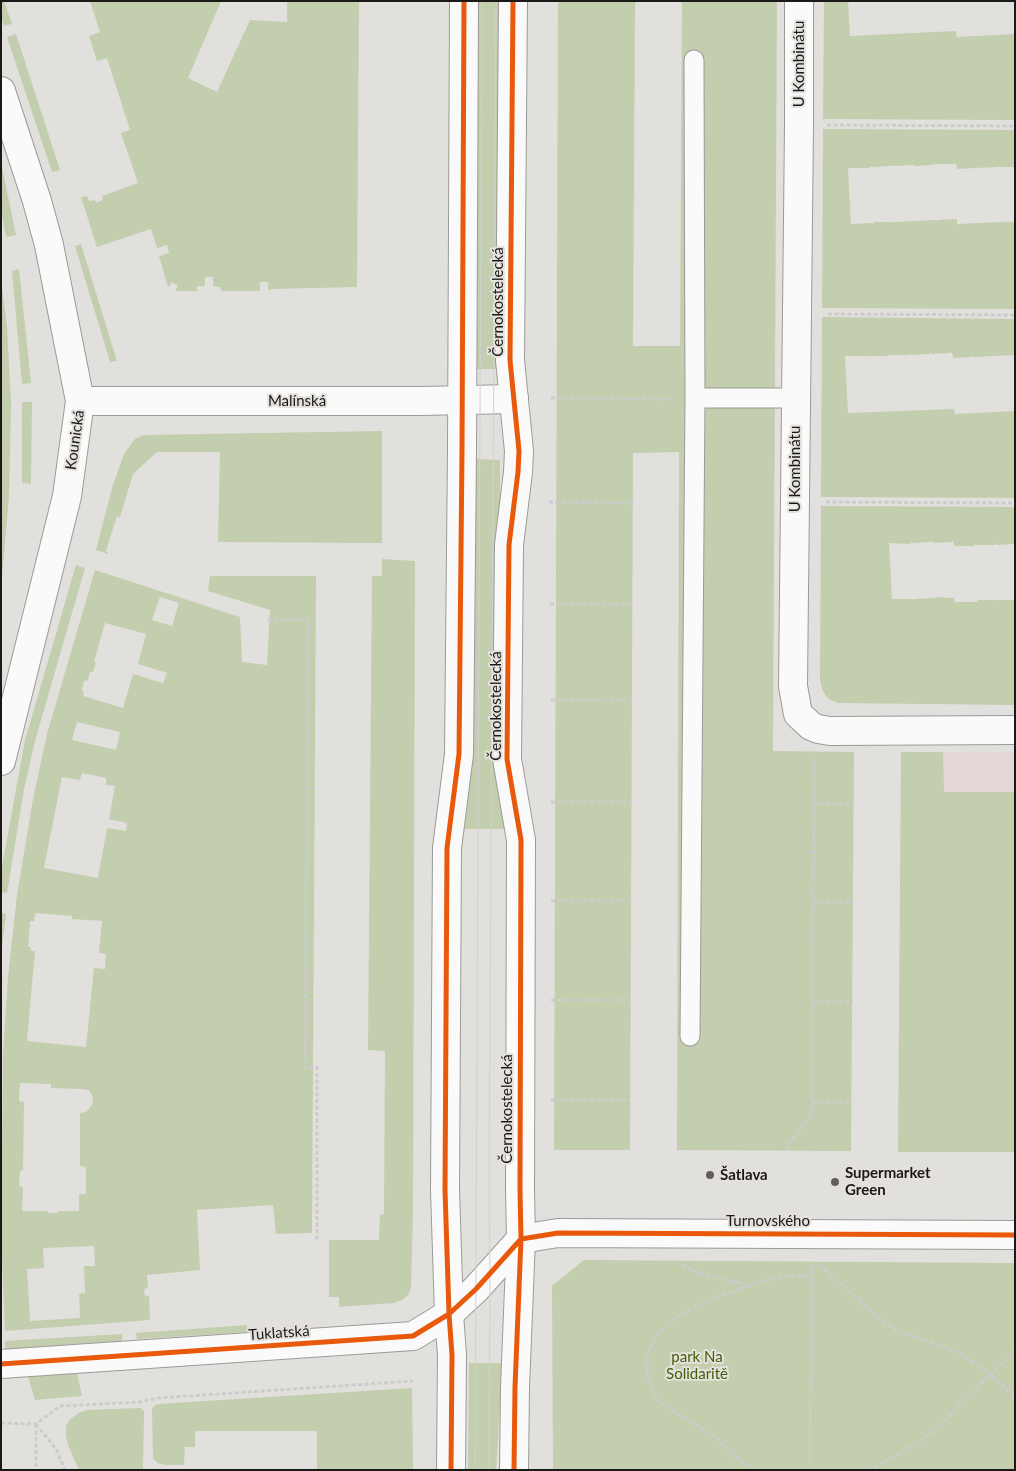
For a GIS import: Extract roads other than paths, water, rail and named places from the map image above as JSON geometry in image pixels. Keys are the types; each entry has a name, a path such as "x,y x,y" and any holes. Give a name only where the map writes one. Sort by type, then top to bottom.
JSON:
{"street":[{"path":"451,1470 452,1355 445,1190 447,848 460,754 464,1"},
{"name":"Černokostelecká","path":"513,1 510,360 519,451 509,544 508,759 521,840 521,1239 515,1387 514,1470"},
{"name":"U Kombinátu","path":"799,1 793,686 798,714 804,722 818,729 830,731 1015,730"},
{"name":"Kounická","path":"1,90 49,245 80,401 67,496 1,761"},
{"name":"Malínská","path":"80,401 514,399"},
{"name":"Turnovského","path":"521,1239 558,1233 1015,1235"},
{"name":"Tuklatská","path":"1,1364 413,1336 449,1314 476,1289 521,1239"}],"lane":[{"path":"690,1036 695,398 694,60"},
{"path":"695,398 795,398"}],"tram line":[{"path":"475,1470 482,1"},
{"path":"489,1470 496,1"}],"place":[{"name":"Šatlava","path":"710,1175"},
{"name":"Supermarket Green","path":"835,1182"}],"park label":[{"name":"park Na Solidaritě","path":"697,1366"}]}
